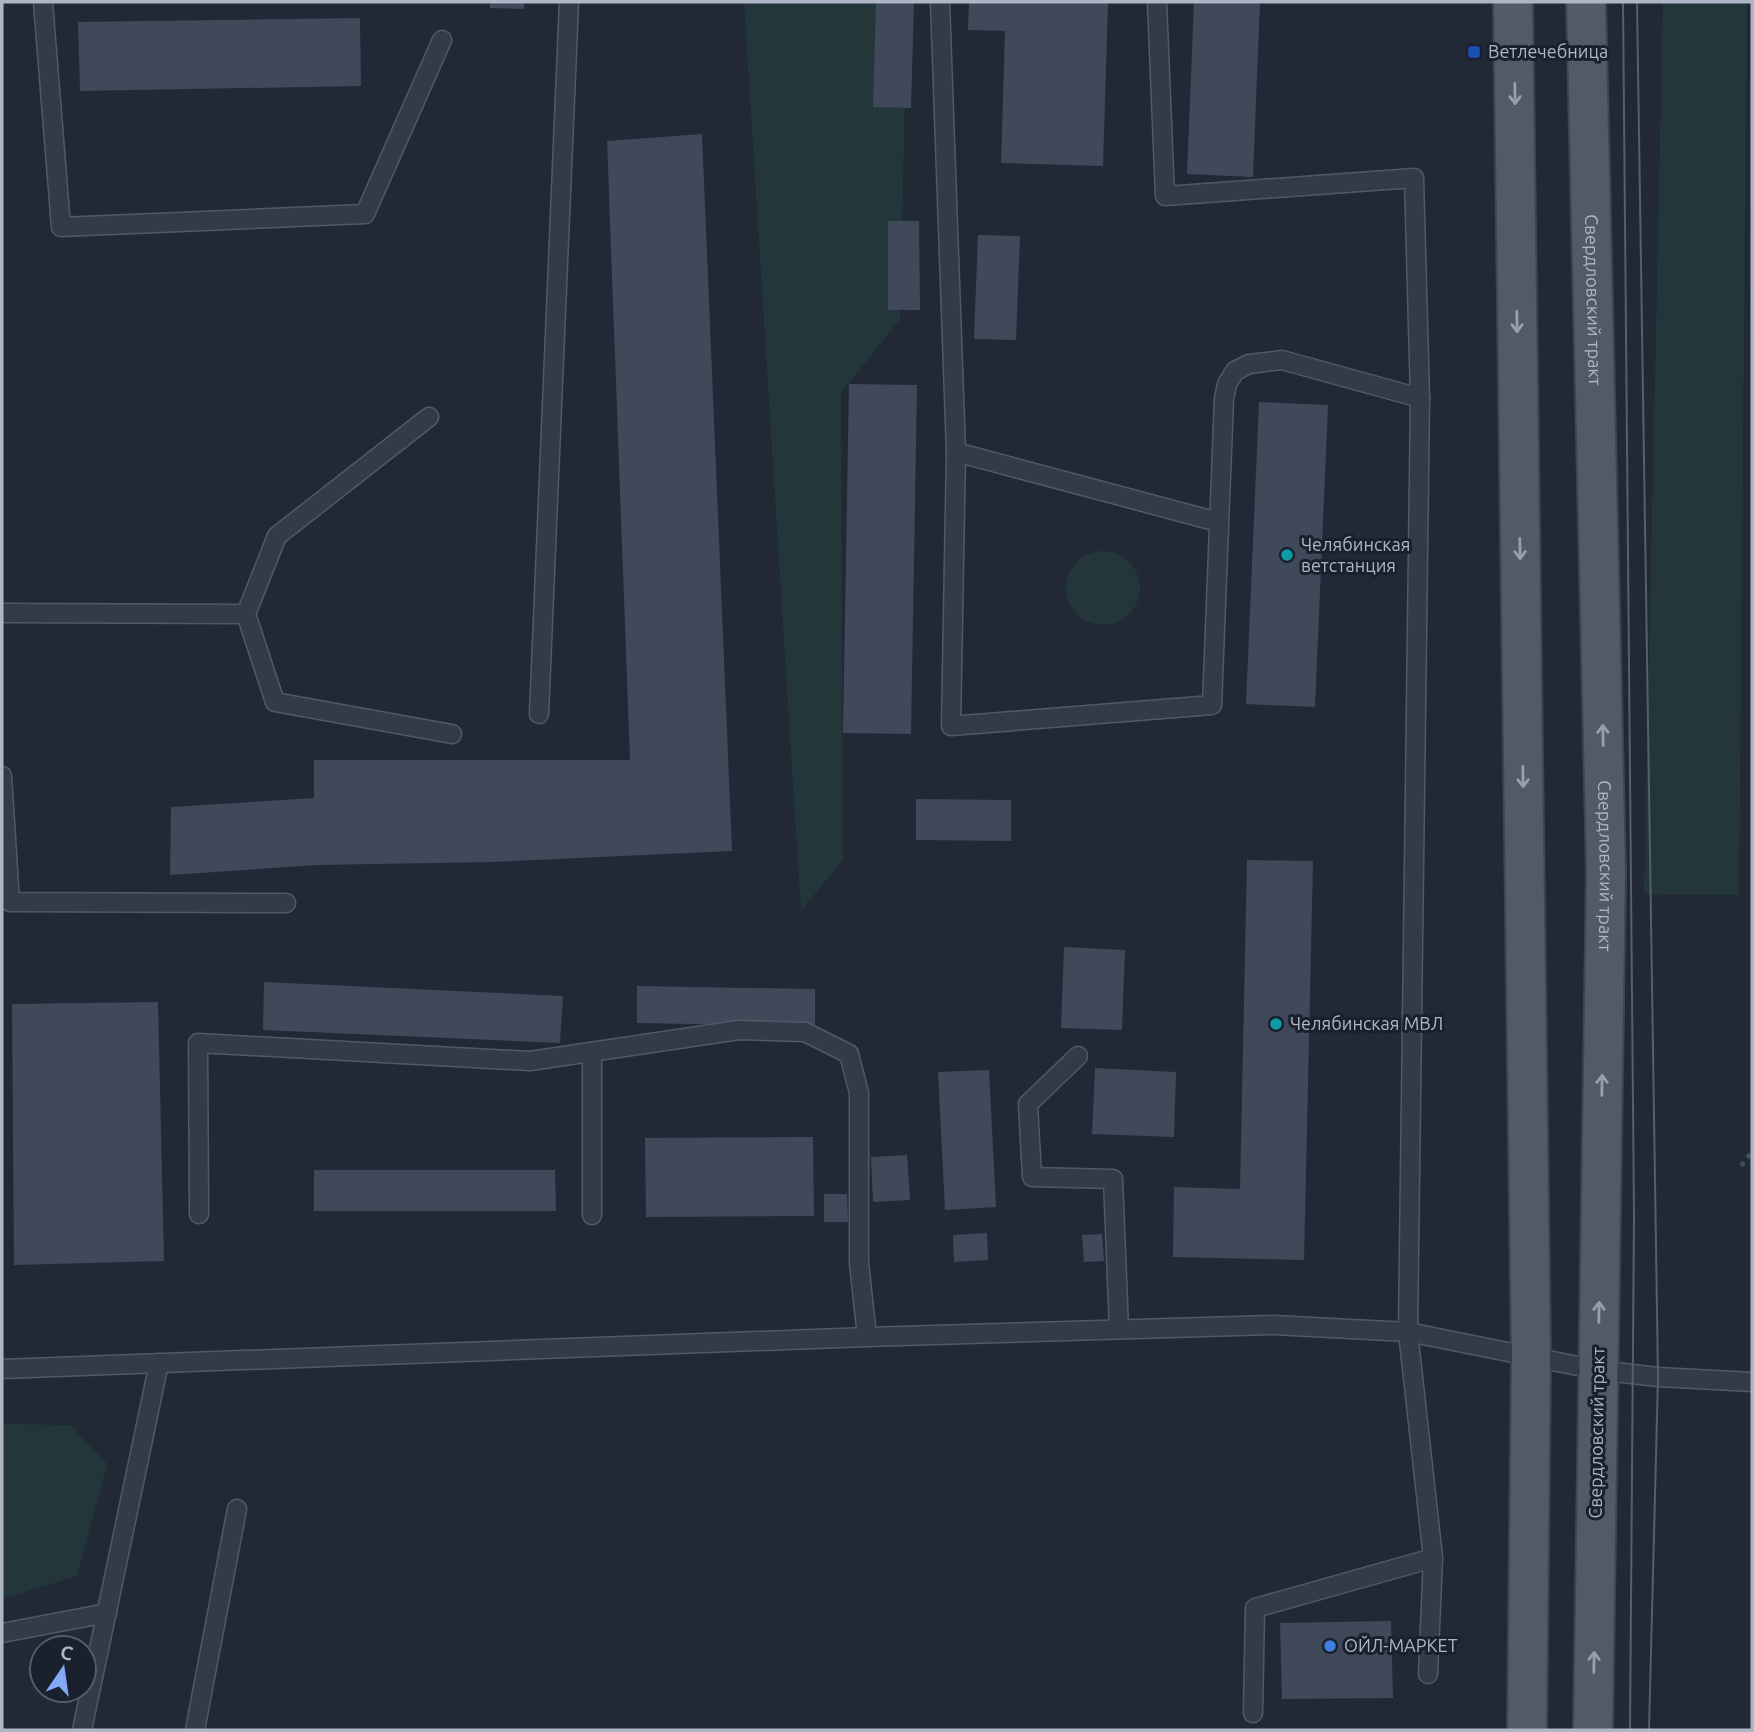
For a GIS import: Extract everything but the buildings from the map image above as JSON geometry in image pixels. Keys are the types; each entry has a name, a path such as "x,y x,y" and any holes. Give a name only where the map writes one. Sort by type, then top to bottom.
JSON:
{"main road":[{"path":"1513,2 1531,1358 1527,1730"},
{"name":"Свердловский тракт","path":"1586,2 1606,871 1593,1730"}],"lane":[{"path":"43,2 61,228 365,214 442,40"},
{"path":"539,713 569,2"},
{"path":"940,2 956,452 951,726 1212,705 1218,523 1227,384 1236,371 1249,364 1282,360 1420,398"},
{"path":"1157,2 1165,197 1414,178 1420,398 1408,1332 1433,1558 1427,1674"},
{"path":"429,416 277,536 246,614 275,702 452,734"},
{"path":"956,452 1218,523"},
{"path":"2,613 246,614"},
{"path":"2,776 10,902 286,903"},
{"path":"199,1214 198,1043 530,1061 739,1030 805,1032 849,1054 859,1093 859,1263 867,1337"},
{"path":"592,1052 592,1214"},
{"path":"1078,1056 1028,1104 1032,1177 1114,1179 1119,1329"},
{"path":"2,1369 1274,1325 1408,1332 1598,1370 1658,1377 1752,1382"},
{"path":"82,1730 159,1363"},
{"path":"195,1730 237,1509"},
{"path":"1253,1713 1255,1608 1433,1558"},
{"path":"2,1633 107,1613"}],"path":[{"path":"1741,1166 1752,1152"}],"green space":[{"path":"744,2 907,2 900,319 841,393 843,860 801,911"},
{"path":"1663,2 1747,2 1739,895 1644,894"},
{"path":"1096,551 1110,551 1124,557 1134,567 1140,588 1138,602 1124,619 1110,625 1096,625 1082,619 1072,609 1066,595 1066,581 1072,567 1082,557"},
{"path":"2,1424 70,1425 107,1464 77,1576 2,1599"}],"tram line":[{"path":"1623,2 1634,1216 1630,1730"},
{"path":"1637,2 1658,1377 1649,1730"}],"place":[{"name":"Ветлечебница","path":"1474,52"},
{"name":"Челябинская ветстанция","path":"1287,555"},
{"name":"Челябинская МВЛ","path":"1276,1024"},
{"name":"ОЙЛ-МАРКЕТ","path":"1330,1646"}]}
